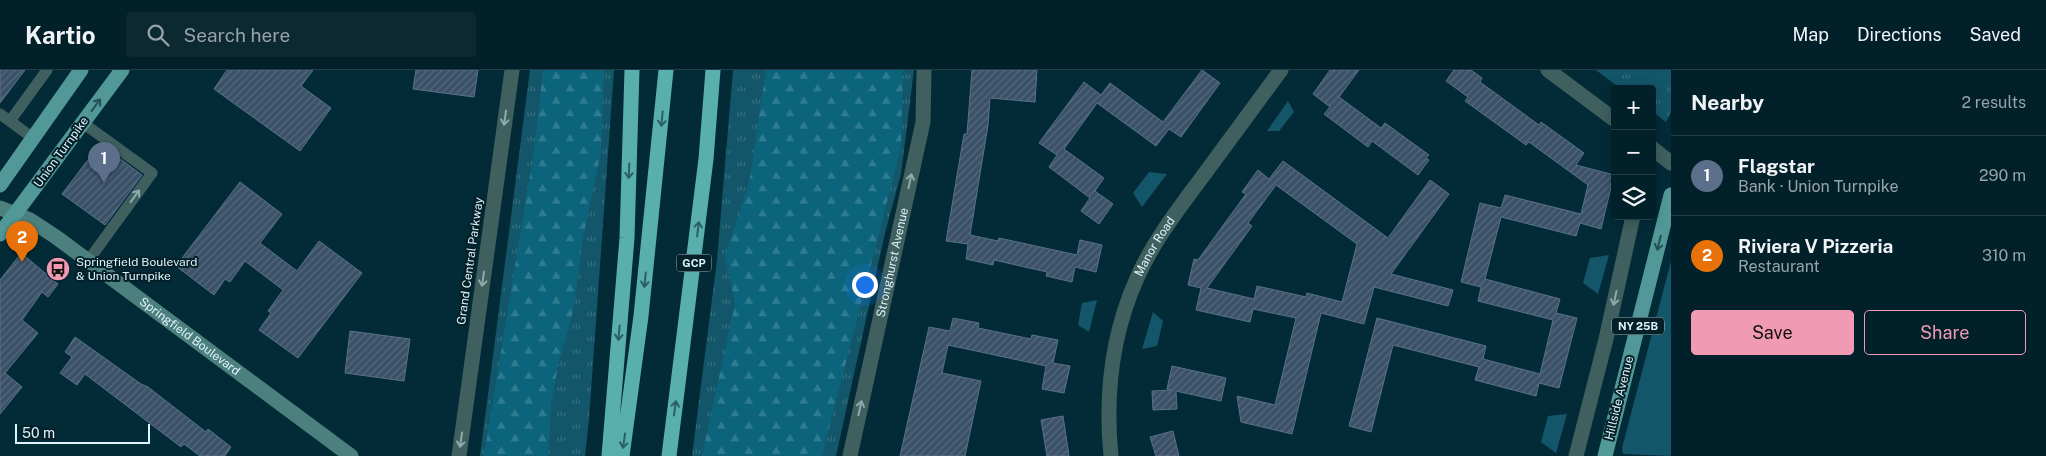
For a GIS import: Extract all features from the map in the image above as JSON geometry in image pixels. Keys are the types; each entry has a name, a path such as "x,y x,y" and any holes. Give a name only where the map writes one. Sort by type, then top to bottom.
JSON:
{"highway":[{"path":"609,456 627,238 632,70"},
{"path":"622,456 642,308 666,70"},
{"name":"GCP","path":"669,456 689,305 714,70"}],"main road":[{"path":"0,185 81,70"},
{"name":"Union Turnpike","path":"0,234 122,70"},
{"name":"Hillside Avenue","path":"1605,456 1671,195"},
{"name":"Springfield Boulevard","path":"0,208 44,228 351,456"}],"street":[{"name":"Grand Central Parkway","path":"459,456 512,70"},
{"name":"Stronghurst Avenue","path":"850,456 923,122 924,70"},
{"name":"Manor Road","path":"1111,456 1108,402 1111,369 1124,314 1137,278 1160,235 1281,70"},
{"path":"1548,70 1611,117"},
{"path":"1656,153 1671,163"},
{"path":"1576,456 1606,339 1632,220"}],"lane":[{"path":"10,121 47,70"},
{"path":"0,114 33,138"},
{"path":"83,123 152,173 88,261"}],"green space":[{"path":"530,70 614,70 585,456 480,456"},
{"path":"543,70 604,70 601,151 583,238 573,312 558,365 551,404 548,456 484,456 535,144"},
{"path":"733,70 914,70 901,174 885,233 836,456 692,456 717,260"},
{"path":"766,70 903,70 901,147 822,456 702,456 735,303 725,256 749,183"},
{"path":"1596,70 1671,70 1671,112 1666,122 1656,114 1656,85 1616,85"},
{"path":"1627,70 1665,70 1656,86 1647,85"},
{"path":"1288,101 1294,112 1279,131 1267,131"},
{"path":"1149,172 1167,174 1142,207 1133,193"},
{"path":"1609,255 1598,294 1583,283 1590,258"},
{"path":"1671,261 1671,456 1623,454 1622,448"},
{"path":"1097,300 1089,332 1078,325 1082,303"},
{"path":"1153,312 1163,321 1157,346 1142,349"},
{"path":"1567,414 1556,453 1541,442 1548,416"}],"building":[{"path":"0,70 25,70 0,103"},
{"path":"227,70 313,70 301,86 331,108 300,151 214,89"},
{"path":"416,70 478,70 474,97 413,89"},
{"path":"972,70 1037,70 1035,102 990,98 988,125 970,235 998,241 999,238 1077,255 1080,240 1102,245 1096,272 1075,267 1072,282 1046,276 1047,272 994,260 993,265 966,259 968,244 946,241 964,134 967,134"},
{"path":"1202,70 1220,83 1181,137 1169,129 1156,146 1097,103 1064,149 1104,178 1095,191 1113,204 1099,224 1081,211 1090,198 1049,167 1057,155 1039,143 1084,82 1101,95 1110,83 1163,122"},
{"path":"1330,70 1359,70 1339,97 1381,128 1385,123 1429,155 1426,158 1429,160 1418,175 1372,141 1368,147 1324,114 1330,107 1313,94"},
{"path":"1454,70 1471,70 1482,78 1480,82 1539,125 1541,122 1584,153 1576,165 1611,174 1611,187 1601,229 1580,223 1576,236 1501,217 1485,279 1560,299 1556,313 1577,318 1559,388 1539,383 1536,396 1475,380 1479,367 1393,345 1371,432 1349,426 1377,318 1486,346 1483,359 1540,374 1553,320 1478,301 1481,287 1461,282 1480,203 1501,208 1505,195 1581,214 1588,185 1529,142 1526,145 1465,101 1468,97 1446,81"},
{"path":"100,144 142,175 105,225 62,194"},
{"path":"1283,161 1388,238 1430,180 1449,194 1391,274 1453,290 1448,306 1374,287 1364,324 1321,313 1292,434 1241,422 1237,396 1275,405 1296,318 1253,309 1250,322 1196,310 1201,288 1188,285 1194,259 1198,260 1246,194 1242,192 1258,170 1269,179","holes":["1276,185 1357,244 1342,302 1307,293 1306,297 1257,286 1254,299 1207,288 1252,226 1248,223"]},
{"path":"240,182 282,214 260,243 297,271 319,241 362,273 298,358 259,330 271,313 268,311 283,290 245,261 230,282 225,279 214,295 176,266"},
{"path":"19,256 26,257 58,284 48,297 42,292 22,320 38,333 5,373 22,387 0,414 0,280"},
{"path":"953,318 979,323 978,328 1031,339 1032,335 1058,340 1053,363 1070,366 1064,393 1042,389 1046,366 948,345 942,373 981,381 965,456 900,456 929,327 950,331"},
{"path":"350,331 410,339 404,381 345,373"},
{"path":"75,337 148,387 206,432 208,429 231,447 225,456 200,456 184,444 181,447 85,374 77,385 60,373 72,357 65,352"},
{"path":"1172,366 1226,378 1221,401 1176,391 1177,409 1153,410 1152,391 1171,390 1167,389"},
{"path":"1063,416 1069,456 1047,456 1041,420"},
{"path":"1173,431 1179,456 1156,456 1150,437"}],"place":[{"name":"Flagstar","path":"104,183"},
{"name":"Riviera V Pizzeria","path":"22,262"},
{"name":"Springfield Boulevard & Union Turnpike","path":"58,269"}]}
